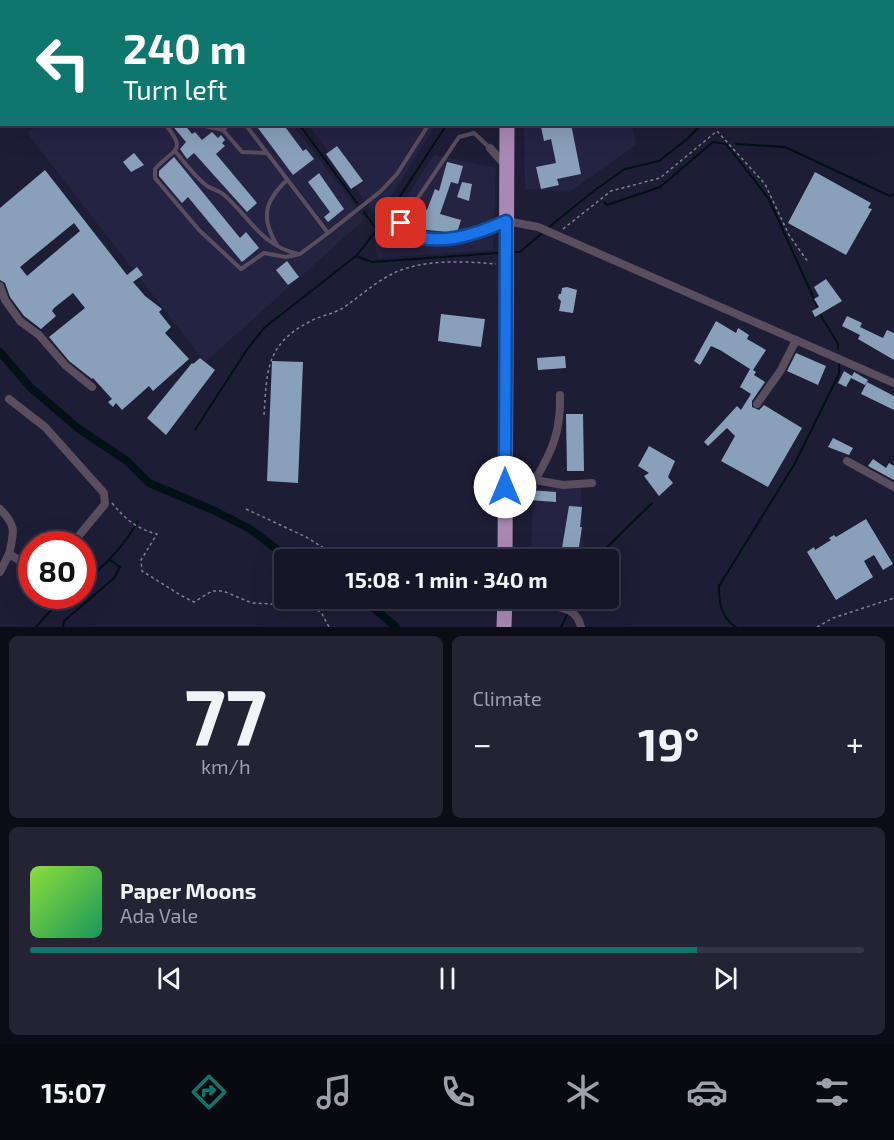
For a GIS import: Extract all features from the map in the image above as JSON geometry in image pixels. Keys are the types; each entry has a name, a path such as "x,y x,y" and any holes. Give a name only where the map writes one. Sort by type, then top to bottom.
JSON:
{"highway":[{"path":"505,549 507,126"},
{"path":"504,627 505,609"}],"street":[{"path":"490,148 506,167"},
{"path":"464,237 506,221 530,225 894,382"},
{"path":"0,286 8,305 20,321 39,335 65,365 92,387"},
{"path":"757,405 781,370 796,340"},
{"path":"535,480 555,440 561,419 560,395"},
{"path":"9,399 45,427 104,493 105,504 83,531"},
{"path":"847,461 894,487"},
{"path":"505,487 535,480 563,485 592,483"},
{"path":"0,509 10,519 14,529 9,554 0,572"},
{"path":"9,554 18,559"},
{"path":"565,609 571,611 578,618 581,627"}],"lane":[{"path":"167,126 178,141 175,151 156,167 155,178 199,230 241,268 245,268 264,253 286,257 300,254 328,233 381,191 397,174 428,126"},
{"path":"204,126 223,130 242,152 267,153"},
{"path":"223,130 227,126"},
{"path":"247,126 328,233"},
{"path":"464,237 416,237 402,229 402,218 459,138 474,133 490,148"},
{"path":"175,151 197,178 210,188 222,192 258,234 286,250 300,254"},
{"path":"277,245 269,228 267,211 271,198 287,180"}],"path":[{"path":"555,235 611,191 660,178 717,131 765,184 789,235 808,262"},
{"path":"264,415 267,369 270,361 278,348 297,328 317,317 344,307 383,279 409,267 470,263 506,266"},
{"path":"104,493 125,518 142,531 157,534 141,560 142,571 182,596 195,602 212,591 223,591 252,603 313,606 322,614 329,627"},
{"path":"246,508 325,549"},
{"path":"817,627 833,618 894,598"}],"shaded area":[{"path":"36,126 294,126 365,219 205,362 27,133"},
{"path":"310,126 435,126 390,198 375,215"},
{"path":"632,126 636,145 569,192 525,189 524,127"},
{"path":"434,155 496,168 493,250 378,258 374,243"},
{"path":"581,487 584,549 531,549 533,489"}],"building":[{"path":"173,126 186,126 192,134 195,132 202,140 212,132 218,138 221,135 225,140 222,143 225,146 216,154 257,203 247,212 194,153 187,159 180,149 186,142"},
{"path":"256,126 284,126 303,151 306,149 314,159 293,175"},
{"path":"571,126 581,174 557,179 559,185 541,189 536,167 556,163 551,139 544,141 541,127"},
{"path":"337,146 363,181 351,189 326,154"},
{"path":"134,153 144,165 131,172 123,162"},
{"path":"174,157 240,238 246,232 259,248 242,262 188,197 182,203 159,176 159,171"},
{"path":"447,162 463,166 458,184 451,182 440,214 461,220 457,233 408,228 406,223 417,207 427,210 435,189 439,191"},
{"path":"45,170 127,275 137,267 143,275 133,282 145,296 162,309 159,312 171,327 165,333 189,359 153,391 149,386 122,410 116,403 113,407 108,402 112,399 93,378 69,361 49,337 85,308 73,293 54,308 52,311 56,316 41,329 24,316 10,297 5,283 0,280 0,208","holes":["74,223 80,231 27,276 20,267"]},
{"path":"815,172 871,203 868,208 872,209 846,255 788,223"},
{"path":"319,173 344,209 328,222 324,217 330,212 308,182"},
{"path":"462,182 472,184 469,201 457,197"},
{"path":"287,261 299,277 288,285 276,270"},
{"path":"826,279 842,301 815,317 812,311 819,307 814,299 819,296 814,287"},
{"path":"562,288 577,290 573,313 559,311 561,301 558,298 559,294"},
{"path":"441,314 485,319 481,347 438,341"},
{"path":"847,316 862,323 860,327 883,338 887,330 894,333 894,360 858,339 860,335 842,326"},
{"path":"716,321 736,333 738,328 749,335 747,339 766,350 753,370 756,372 754,375 765,382 752,401 752,407 759,410 764,405 802,428 768,487 721,461 735,436 727,428 708,446 704,442 737,406 741,410 751,394 740,387 750,369 720,350 711,346 700,365 694,361"},
{"path":"796,353 826,366 818,385 787,371"},
{"path":"565,356 566,368 538,370 537,358"},
{"path":"200,358 215,370 166,435 147,418 192,363"},
{"path":"272,361 303,362 298,483 267,481"},
{"path":"844,371 852,376 854,372 868,380 865,385 851,378 846,387 838,383"},
{"path":"867,382 894,396 894,410 861,394"},
{"path":"566,414 583,414 584,471 567,471"},
{"path":"833,438 853,448 849,455 828,447"},
{"path":"649,446 675,461 668,477 673,483 659,496 644,476 649,473 638,466"},
{"path":"873,459 886,468 889,463 894,466 894,480 868,466"},
{"path":"529,490 556,492 556,502 528,500"},
{"path":"569,506 582,507 579,549 562,549"},
{"path":"866,519 893,564 883,570 874,555 864,561 873,577 836,600 807,552 814,547 815,550 831,540 829,538 834,535 836,537"}],"waterway":[{"path":"300,126 357,203"},
{"path":"195,430 246,351 264,328 356,256 384,221 446,126"},
{"path":"549,227 625,169 659,161 700,126"},
{"path":"604,202 607,205 660,187 713,142 726,144 769,199 818,308"},
{"path":"736,144 785,147 890,196 894,194"},
{"path":"364,212 377,230"},
{"path":"515,252 520,252 542,233"},
{"path":"356,256 372,262 499,253"},
{"path":"820,314 838,344 838,349"},
{"path":"0,352 31,388 79,429 127,461 149,483 213,510 250,529 276,549"},
{"path":"736,627 724,615 719,586 794,465 839,374 839,362"},
{"path":"605,549 652,503"},
{"path":"96,572 127,539 138,521"},
{"path":"63,627 64,621 114,578 120,567 109,559"},
{"path":"36,627 52,609"},
{"path":"375,609 396,627"},
{"path":"561,627 568,613"}],"route":[{"path":"401,223 405,232 416,237 446,238 464,237 506,221 505,487"}]}
